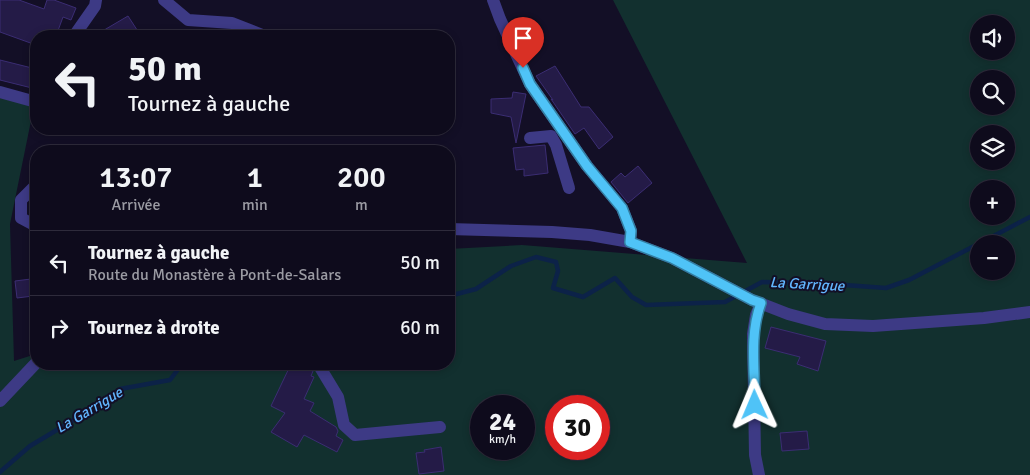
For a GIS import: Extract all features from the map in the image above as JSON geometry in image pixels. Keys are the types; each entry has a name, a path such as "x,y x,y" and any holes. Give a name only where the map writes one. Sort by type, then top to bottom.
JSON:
{"street":[{"path":"78,30 95,6 96,0"},
{"path":"164,0 188,20 232,23 250,30"},
{"path":"493,0 530,84 587,166 622,208 631,231 630,242"},
{"path":"0,92 30,100"},
{"path":"530,138 550,136 556,145 569,188"},
{"path":"30,192 21,200 21,218 30,223"},
{"path":"455,230 571,233 630,242 672,258 756,301 788,314 825,324 873,326 984,318 1030,312"},
{"path":"756,301 754,334 756,455 759,475"},
{"path":"0,401 30,369"},
{"path":"322,370 338,397 344,425 355,435 440,427"}],"green space":[{"path":"613,0 1030,0 1030,475 0,475 0,96 30,105 30,126 10,224 14,361 30,356 30,370 455,370 455,249 522,245 747,263"}],"building":[{"path":"0,0 19,0 44,9 47,0 54,0 76,8 71,20 63,17 58,30 30,30 30,43 0,32"},
{"path":"128,16 137,30 104,30"},
{"path":"0,60 30,68 30,88 0,80"},
{"path":"555,66 581,107 589,107 613,137 599,149 584,128 575,134 536,76"},
{"path":"513,92 526,94 516,143 511,117 491,113 491,99 512,98"},
{"path":"545,145 548,173 524,176 524,169 516,170 513,148"},
{"path":"638,166 652,183 628,203 611,182 621,173 625,177"},
{"path":"30,279 30,296 17,298 15,281"},
{"path":"771,327 826,341 818,371 797,364 800,357 765,348"},
{"path":"288,370 312,370 311,376 314,377 304,399 314,403 310,411 336,427 338,431 336,436 343,440 337,452 304,435 297,447 271,432 285,413 271,406"},
{"path":"807,431 809,449 782,451 780,433"},
{"path":"441,447 444,471 419,474 416,453"}],"waterway":[{"name":"La Garrigue","path":"455,294 476,289 511,266 536,257 556,262 558,271 553,288 583,297 615,278 632,297 646,305 725,302 762,282 817,283 886,288 909,280 1030,217"},
{"name":"La Garrigue","path":"0,472 30,446 120,389 170,380 178,370"}],"route":[{"path":"523,68 530,84 587,166 622,208 631,231 630,242 672,258 761,303 756,315 754,334 755,405"}]}
